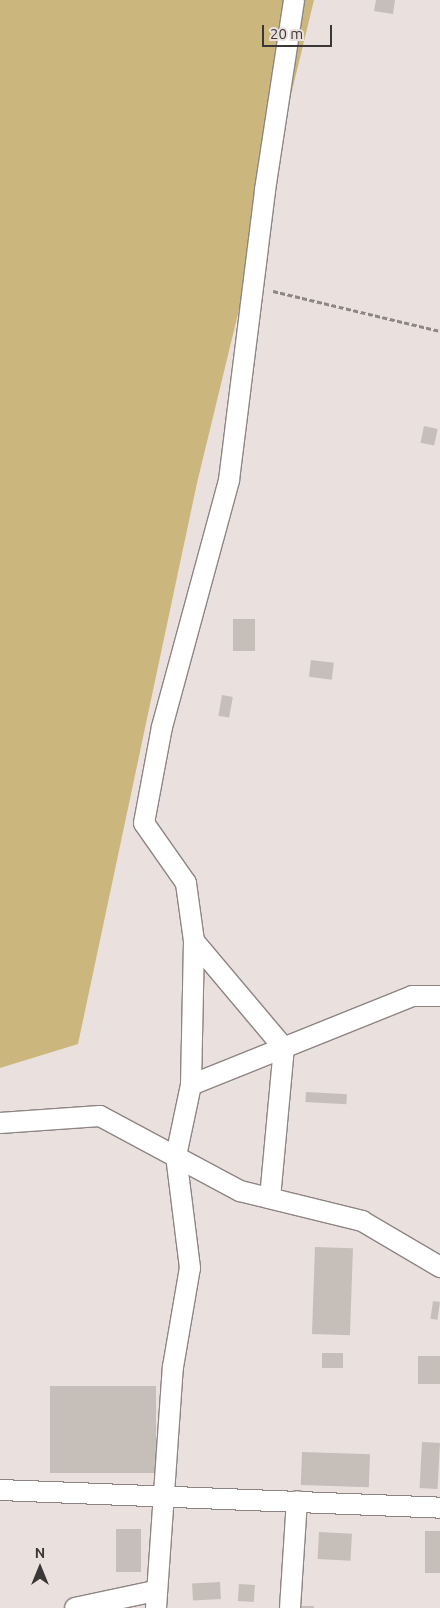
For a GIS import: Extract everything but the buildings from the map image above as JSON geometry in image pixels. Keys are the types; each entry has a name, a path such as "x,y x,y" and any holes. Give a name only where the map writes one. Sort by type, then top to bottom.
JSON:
{"street":[{"path":"75,1608 155,1599 173,1367 190,1268 176,1156 191,1085 194,941 186,883 144,823 162,727 229,480 253,286 294,0"},
{"path":"194,941 284,1048 270,1198"},
{"path":"191,1085 412,996 440,996"},
{"path":"0,1123 100,1116 240,1191 362,1221 440,1267"},
{"path":"0,1490 162,1495 440,1508"},
{"path":"290,1608 297,1501"}],"path":[{"path":"253,286 440,331"}],"shaded area":[{"path":"0,0 314,0 197,483 78,1044 0,1068"}]}
